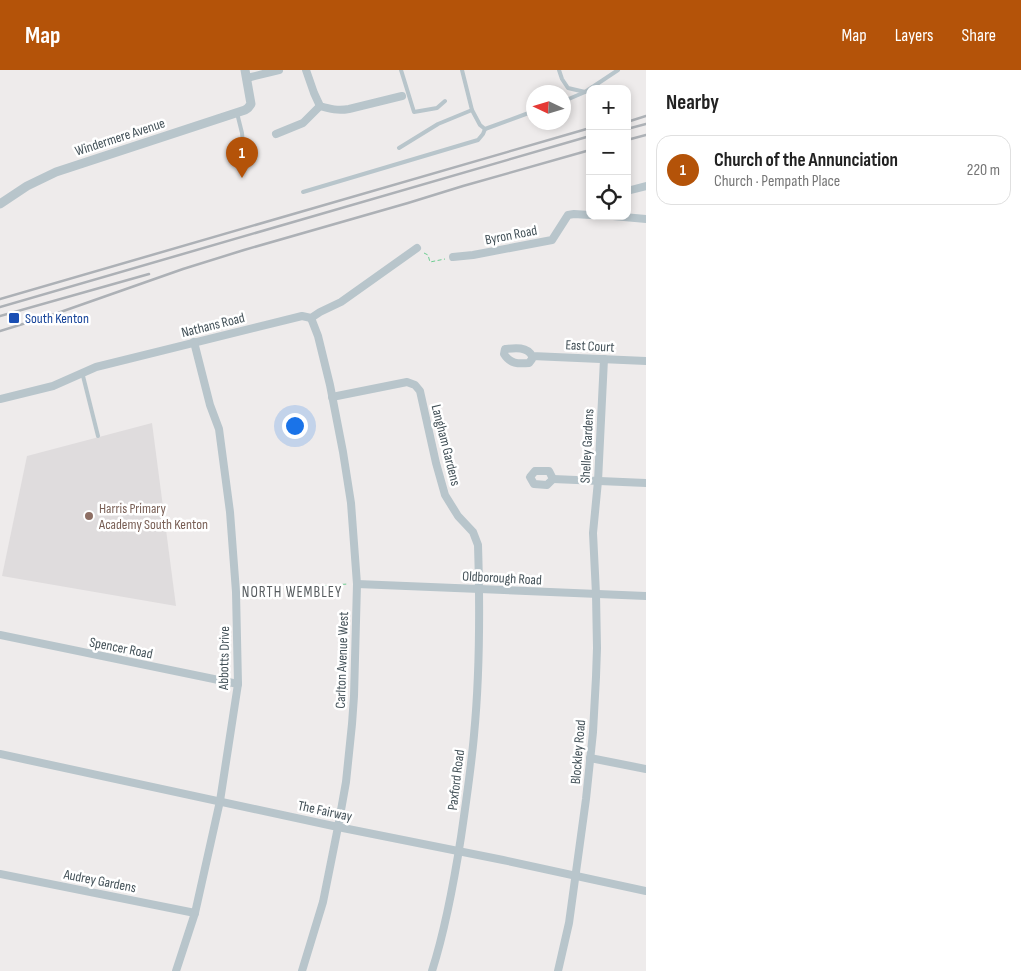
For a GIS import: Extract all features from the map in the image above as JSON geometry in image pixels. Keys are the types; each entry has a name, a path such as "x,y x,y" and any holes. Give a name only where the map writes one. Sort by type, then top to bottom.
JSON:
{"street":[{"path":"246,74 278,70"},
{"path":"306,70 320,106 340,111 402,96"},
{"name":"Windermere Avenue","path":"1,200 56,172 248,108 251,104 246,74"},
{"path":"276,134 303,123 320,106"},
{"path":"631,190 646,186"},
{"name":"Byron Road","path":"453,257 552,240 568,215 586,215"},
{"path":"631,218 646,219"},
{"name":"Nathans Road","path":"0,399 53,386 96,367 302,316 311,318 341,302 417,248"},
{"name":"Carlton Avenue West","path":"302,971 323,902 346,782 352,724 357,584 351,503 343,452 318,336 311,318"},
{"name":"Abbotts Drive","path":"176,971 195,912 220,801 238,684 236,592 230,512 219,429 210,405 194,342"},
{"name":"East Court","path":"532,356 646,361"},
{"name":"Shelley Gardens","path":"593,533 598,481 604,359"},
{"name":"Langham Gardens","path":"332,397 406,382 415,385 420,391 445,495 458,516 473,532 478,545 479,589"},
{"path":"552,479 646,483"},
{"name":"Blockley Road","path":"558,971 569,923 590,758 596,677 596,594 593,533"},
{"name":"Oldborough Road","path":"357,584 646,596"},
{"name":"Paxford Road","path":"432,971 450,903 468,788 478,677 479,589"},
{"name":"Spencer Road","path":"0,636 238,684"},
{"name":"The Fairway","path":"0,754 646,891"},
{"path":"590,758 646,769"},
{"name":"Audrey Gardens","path":"0,874 195,912"}],"lane":[{"path":"401,70 414,112 437,108 445,101"},
{"path":"462,70 472,110 480,125 485,129"},
{"path":"559,70 568,88 585,92"},
{"path":"571,97 585,92 618,70"},
{"path":"399,148 438,124 472,110"},
{"path":"237,113 242,133 245,165"},
{"path":"303,192 478,140 485,129 526,114"},
{"path":"82,372 98,436"}],"path":[{"path":"426,254 430,262 453,257"},
{"path":"236,592 357,584"}],"shaded area":[{"name":"Harris Primary Academy South Kenton","path":"152,423 176,606 2,576 27,456"}],"railway":[{"path":"631,121 646,116"},
{"path":"631,128 646,124"},
{"path":"0,299 586,129"},
{"path":"631,139 646,135"},
{"path":"0,307 586,137"},
{"path":"0,331 244,250 586,151"},
{"path":"0,316 149,274"}],"place":[{"name":"Church of the Annunciation","path":"242,178"},
{"name":"South Kenton","path":"14,318"},
{"name":"Harris Primary Academy South Kenton","path":"89,516"}],"district":[{"name":"NORTH WEMBLEY","path":"292,592"}]}
